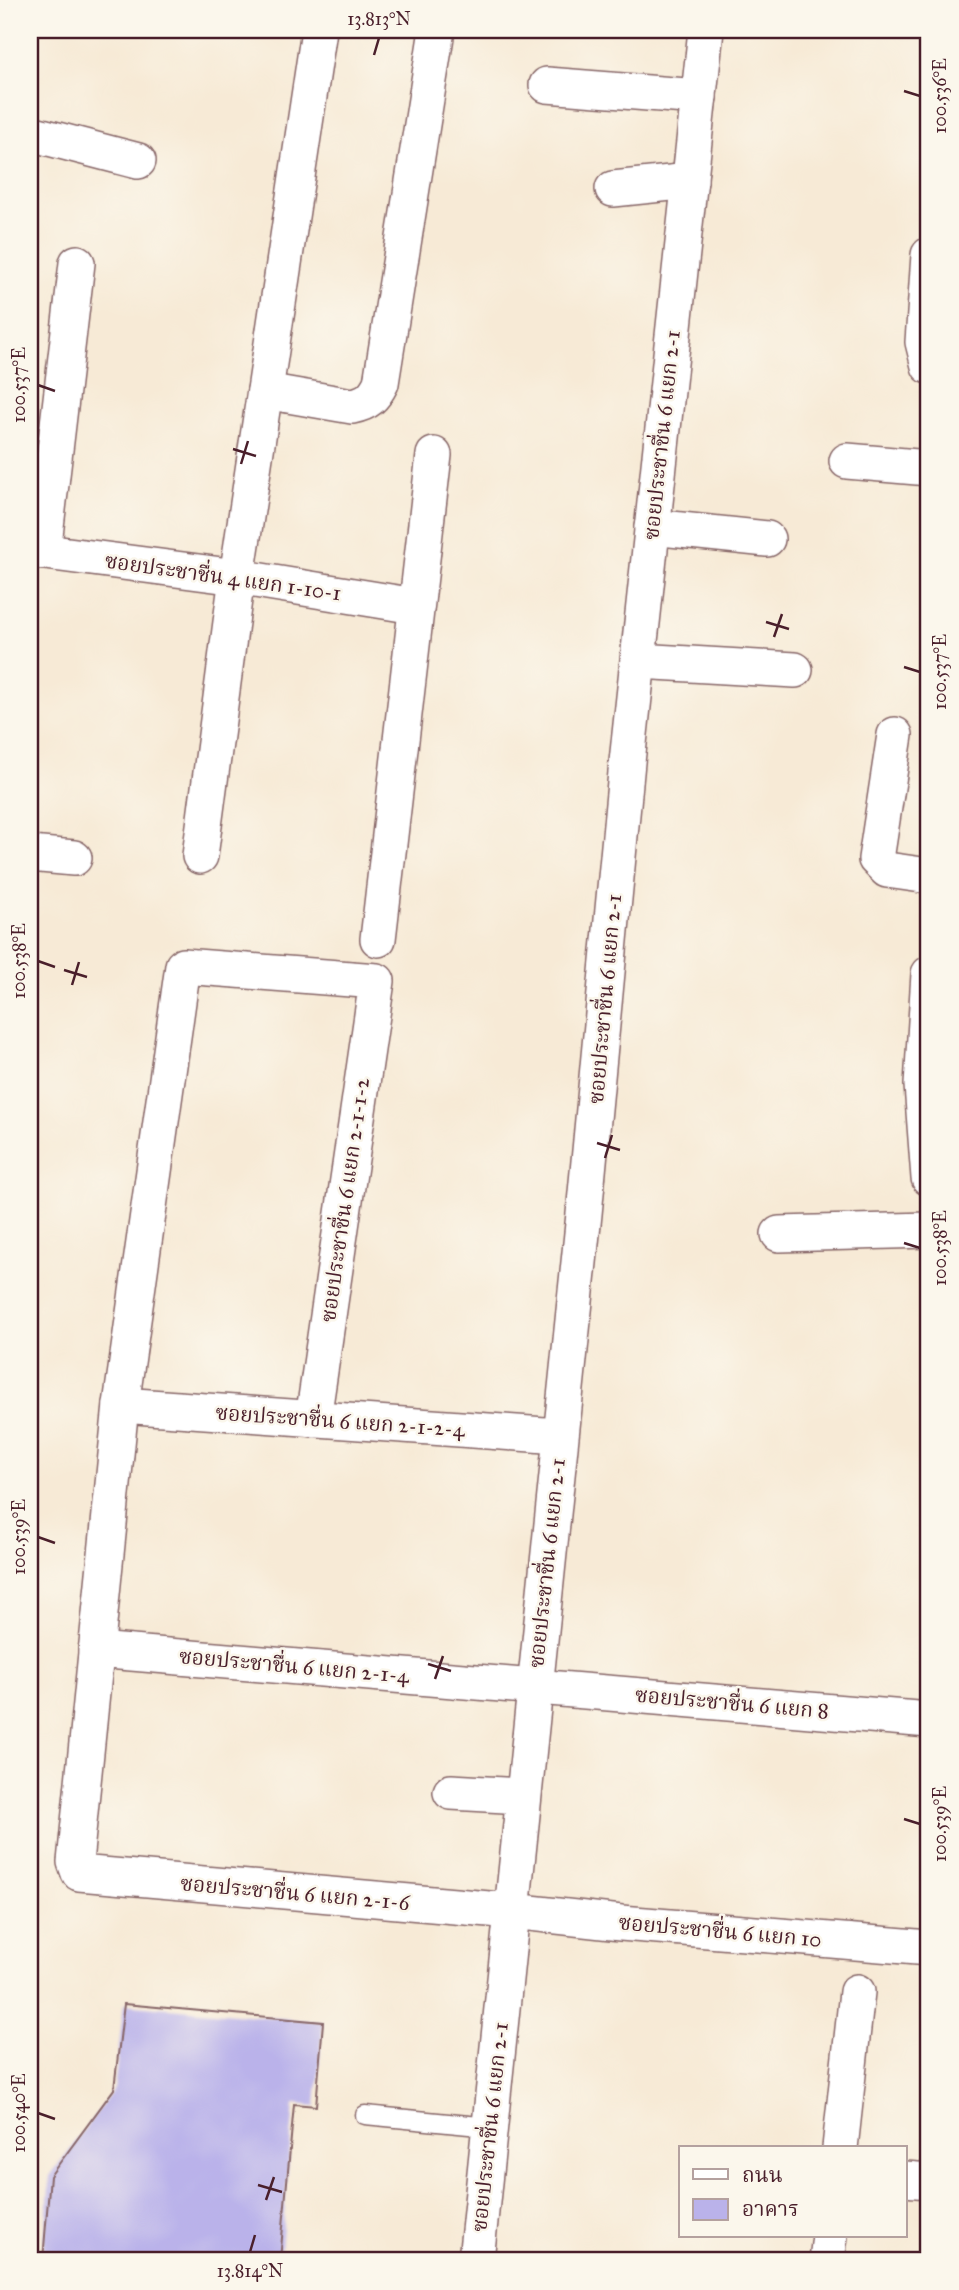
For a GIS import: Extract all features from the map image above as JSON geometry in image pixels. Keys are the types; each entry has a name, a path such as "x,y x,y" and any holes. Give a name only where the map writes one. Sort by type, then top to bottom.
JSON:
{"street":[{"path":"200,856 237,577 319,30"},
{"path":"265,391 352,406 366,404 381,383 438,30"},
{"name":"ซอยประชาชื่น 6 แยก 2-1","path":"476,2260 638,661 706,30"},
{"path":"547,85 699,97"},
{"path":"30,133 138,161"},
{"path":"613,189 690,181"},
{"path":"929,255 923,342 929,366"},
{"path":"36,551 78,263"},
{"path":"378,939 434,455"},
{"path":"847,461 929,468"},
{"path":"652,527 766,539"},
{"name":"ซอยประชาชื่น 4 แยก 1-10-1","path":"36,551 237,577 415,606"},
{"path":"638,661 795,670"},
{"path":"895,735 876,859 887,870 929,876"},
{"path":"30,854 74,858"},
{"name":"ซอยประชาชื่น 6 แยก 2-1-1-2","path":"121,1405 183,966 377,981 313,1419"},
{"path":"929,974 922,1085 929,1178"},
{"path":"779,1234 929,1230"},
{"path":"96,1650 121,1405"},
{"name":"ซอยประชาชื่น 6 แยก 2-1-2-4","path":"121,1405 559,1436"},
{"name":"ซอยประชาชื่น 6 แยก 2-1-4","path":"96,1650 534,1685"},
{"name":"ซอยประชาชื่น 6 แยก 2-1-6","path":"96,1650 75,1862 79,1873 512,1911"},
{"name":"ซอยประชาชื่น 6 แยก 8","path":"534,1685 929,1720"},
{"path":"451,1792 523,1796"},
{"name":"ซอยประชาชื่น 6 แยก 10","path":"512,1911 634,1924 929,1948"},
{"path":"839,2146 857,1992"},
{"path":"906,2179 929,2181"},
{"path":"827,2260 830,2238"}],"lane":[{"path":"365,2115 490,2127"}],"building":[{"path":"124,2004 323,2022 316,2106 294,2104 280,2260 43,2260 50,2176 114,2089"}]}
